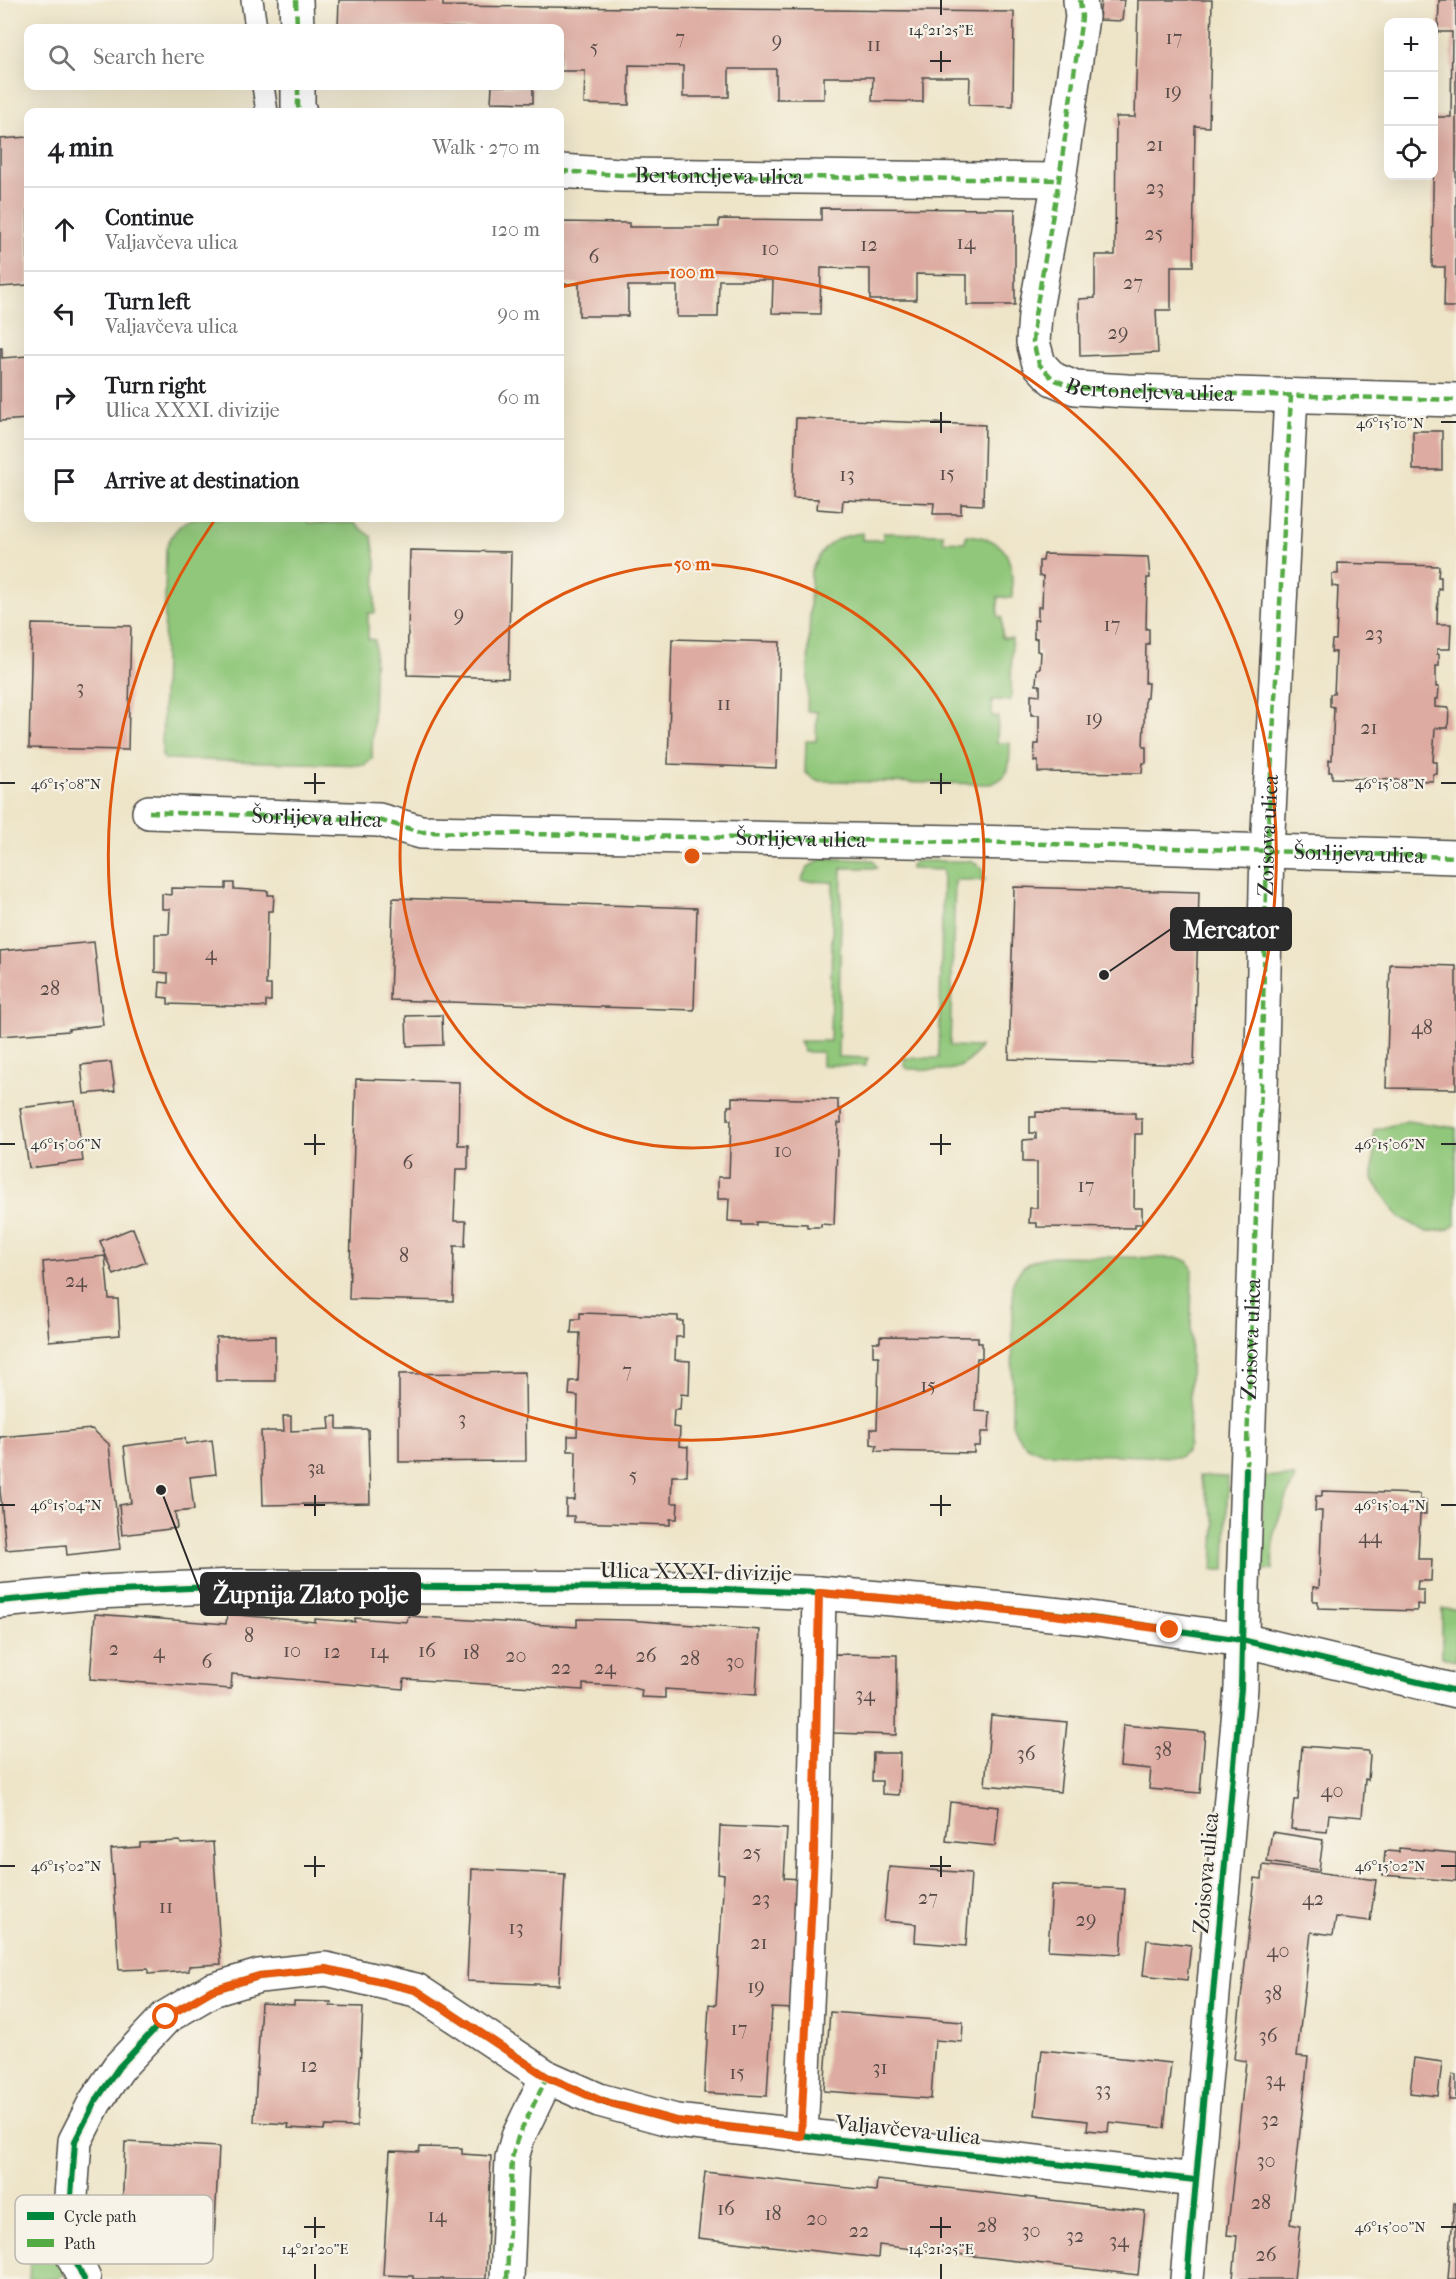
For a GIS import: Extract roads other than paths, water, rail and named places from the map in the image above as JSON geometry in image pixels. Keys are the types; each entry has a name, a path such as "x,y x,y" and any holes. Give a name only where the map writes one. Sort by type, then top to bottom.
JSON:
{"street":[{"path":"296,0 297,24"},
{"name":"Bertoncljeva ulica","path":"1080,0 1082,17 1059,180 1035,315 1033,342 1039,364 1053,379 1075,388 1456,400"},
{"path":"298,90 299,108"},
{"name":"Bertoncljeva ulica","path":"564,171 620,175 1059,180"},
{"name":"Zoisova ulica","path":"1187,2279 1241,1688 1267,850 1291,396"},
{"name":"Šorlijeva ulica","path":"149,812 379,820 421,831 1267,850 1456,857"},
{"name":"Ulica XXXI. divizije","path":"0,1601 98,1592 234,1587 701,1588 819,1593 1067,1616 1242,1640 1456,1691"},
{"name":"Valjavčeva ulica","path":"801,2136 814,1853 819,1593"},
{"name":"Valjavčeva ulica","path":"71,2195 75,2141 95,2102 119,2067 166,2017 212,1990 259,1976 326,1969 416,1990 547,2077 599,2100 676,2121 1196,2180"},
{"path":"507,2279 512,2158 518,2138 547,2077"},
{"name":"Valjavčeva ulica","path":"77,2264 84,2279"}],"lane":[{"path":"252,0 255,24"},
{"path":"264,90 266,108"}],"place":[{"name":"Mercator","path":"1104,975"},
{"name":"Župnija Zlato polje","path":"161,1490"}]}
